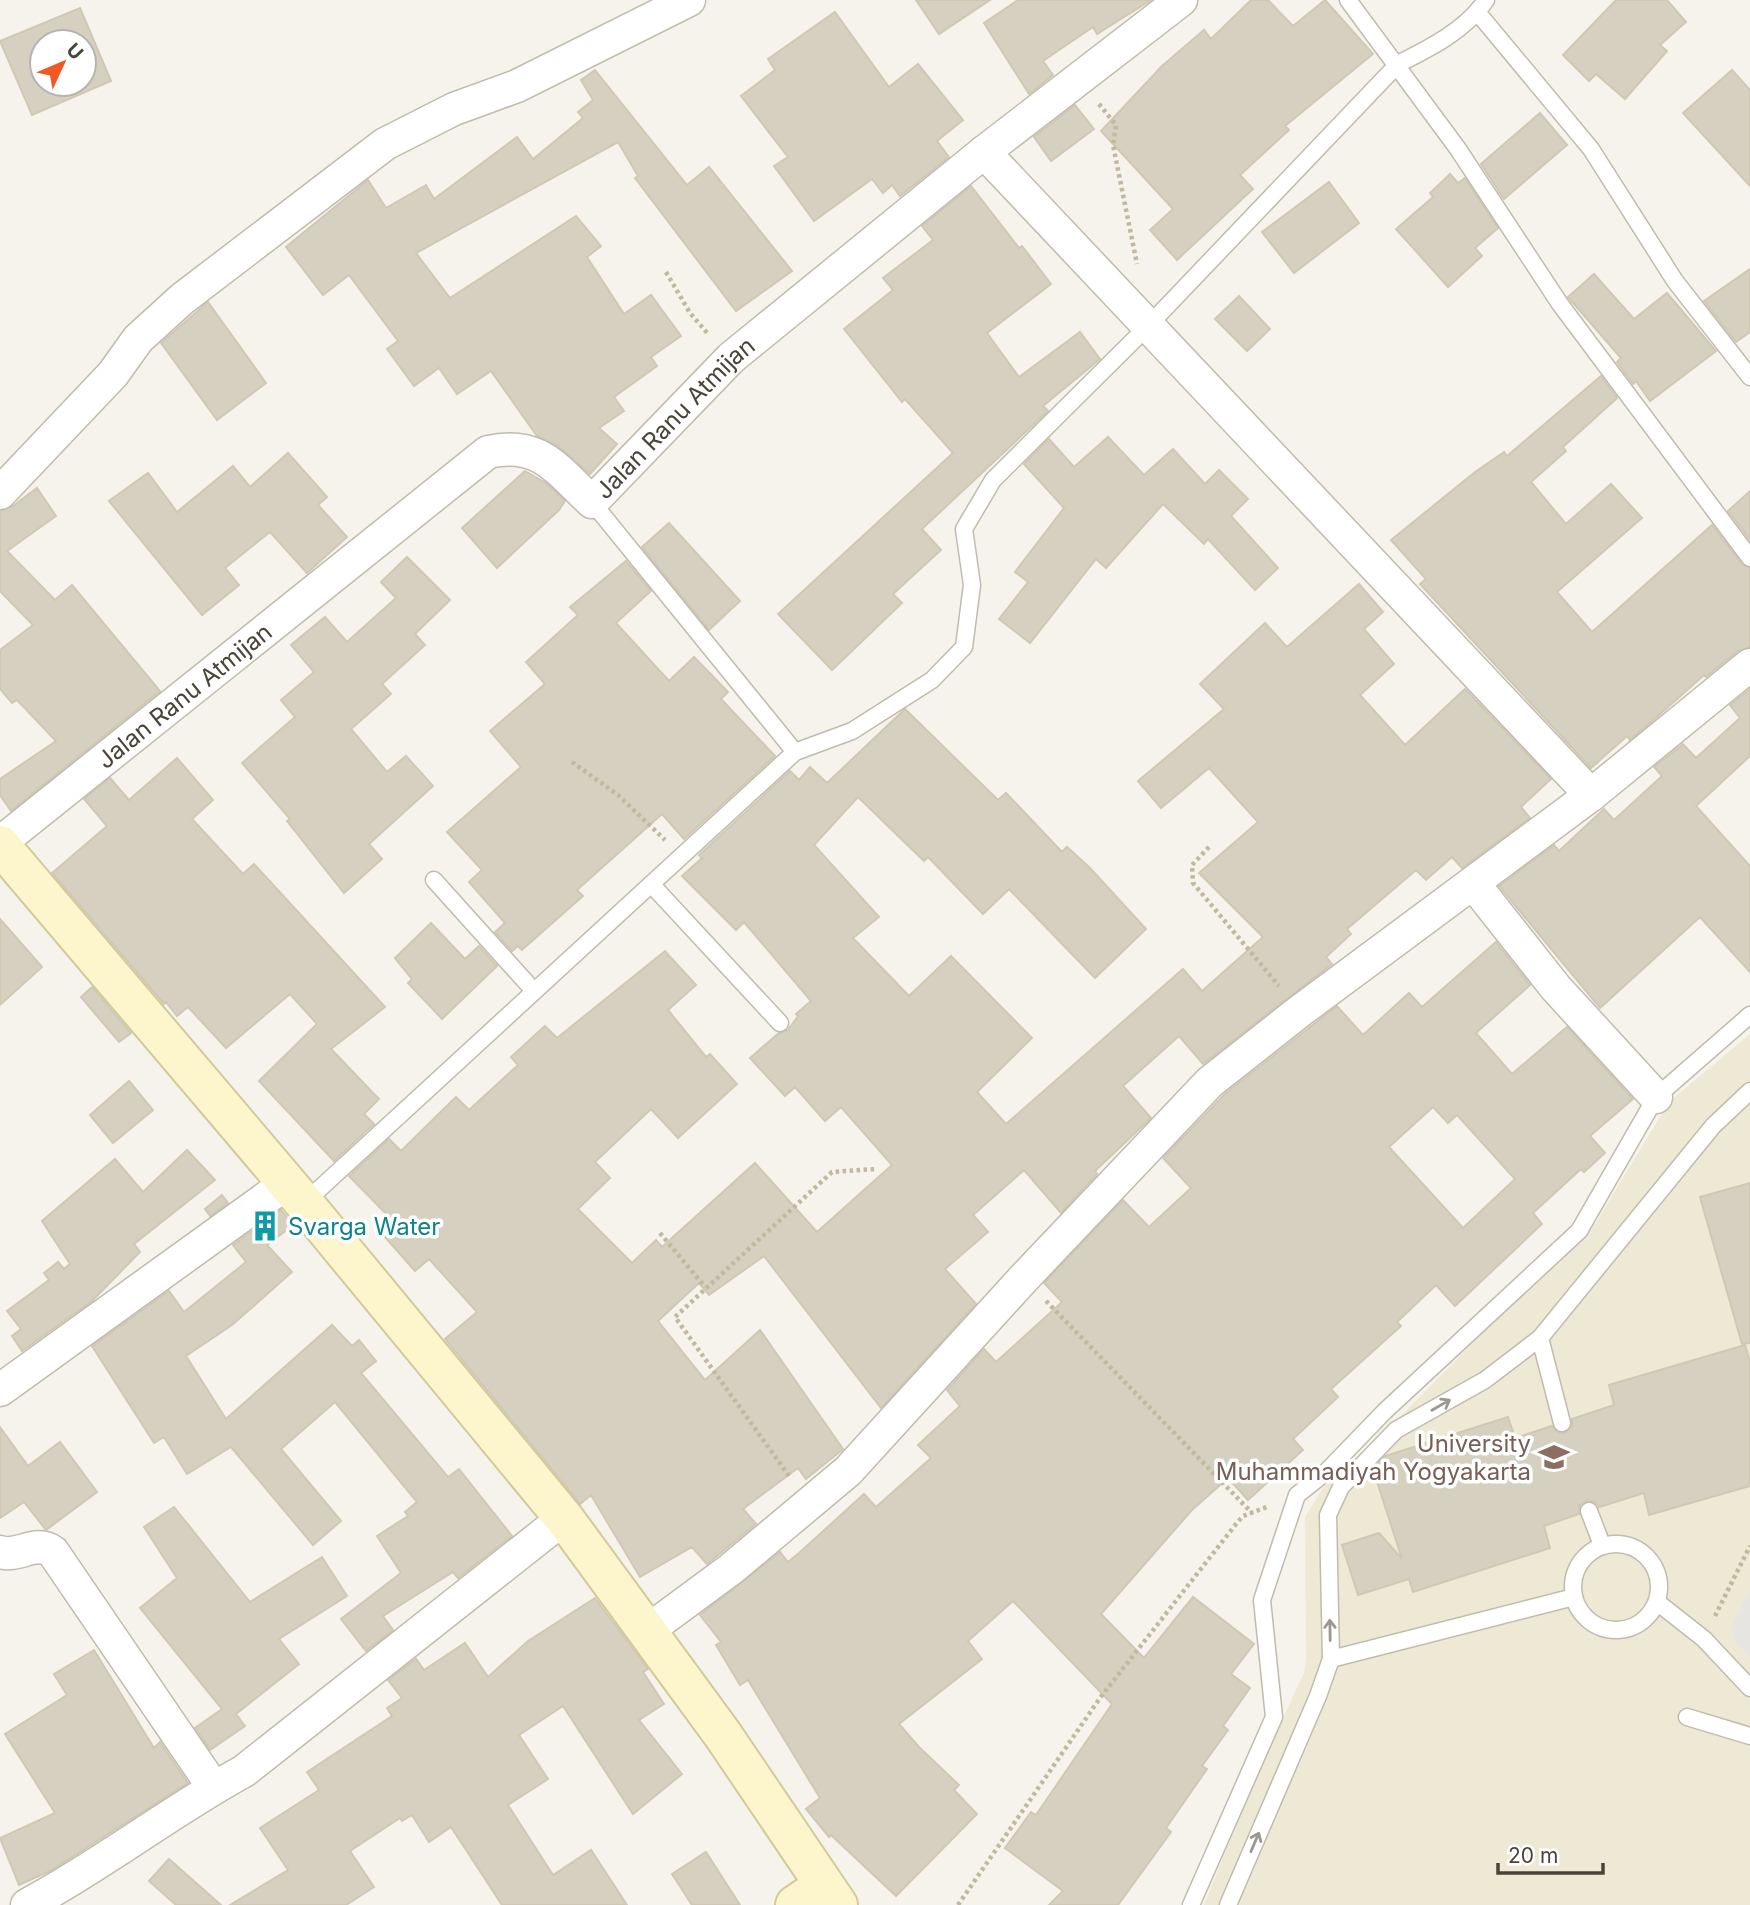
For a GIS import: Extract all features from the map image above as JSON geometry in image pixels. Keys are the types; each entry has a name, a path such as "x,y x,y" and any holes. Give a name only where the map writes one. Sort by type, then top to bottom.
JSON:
{"street":[{"path":"0,493 113,374 138,339 182,299 385,144 454,109 517,86 689,0"},
{"name":"Jalan Ranu Atmijan","path":"0,844 488,452 510,447 539,454 592,502 731,358 984,152 1181,0"},
{"path":"984,152 1591,795"},
{"path":"647,1631 731,1569 810,1506 848,1471 1024,1278 1210,1082 1300,1011 1591,795 1750,665"},
{"path":"0,844 295,1193 564,1518 723,1735 819,1899"},
{"path":"1473,883 1565,998 1656,1097"},
{"path":"0,1390 295,1193"},
{"path":"27,1905 80,1877 214,1788 244,1772 564,1518"},
{"path":"0,1552 6,1554 40,1546 53,1552 214,1788"}],"lane":[{"path":"1348,0 1398,64 1458,149 1560,304 1750,558"},
{"path":"295,1193 534,991 795,752 852,732 932,680 964,648 972,585 964,529 993,480 1149,325 1398,64 1437,44 1482,6 1591,149 1675,281 1750,377"},
{"path":"592,502 795,752"},
{"path":"434,880 534,991"},
{"path":"651,884 780,1023"},
{"path":"1191,1905 1274,1717 1262,1600 1297,1495 1326,1472 1385,1411 1579,1231 1656,1097 1750,1015"},
{"path":"1228,1905 1318,1696 1331,1659 1328,1515 1340,1489 1396,1430 1485,1380 1540,1338 1713,1126 1750,1091"},
{"path":"1540,1338 1562,1423"},
{"path":"1589,1511 1602,1545"},
{"path":"1618,1543 1634,1547 1647,1556 1656,1570 1660,1586 1657,1602 1640,1624 1614,1631 1588,1620 1574,1597 1573,1579 1580,1562 1602,1545 1618,1543"},
{"path":"1331,1659 1574,1597"},
{"path":"1657,1602 1704,1639 1750,1688"},
{"path":"1687,1717 1750,1736"}],"path":[{"path":"1078,79 1117,128 1113,145 1139,274 1124,298"},
{"path":"666,272 690,313 731,358"},
{"path":"572,762 618,795 681,856"},
{"path":"1209,847 1192,865 1193,883 1300,1011"},
{"path":"810,1506 675,1317 832,1172 876,1169"},
{"path":"660,1233 705,1287"},
{"path":"1024,1278 1252,1513"},
{"path":"958,1905 1100,1698 1236,1524 1243,1516 1297,1495"},
{"path":"1704,1639 1750,1546"}],"shaded area":[{"name":"University Muhammadiyah Yogyakarta","path":"1750,1034 1750,1905 1204,1905 1251,1788 1304,1673 1305,1517 1323,1488 1391,1426 1517,1298 1595,1224 1669,1102"},
{"path":"1750,1590 1750,1658 1734,1639 1731,1628"}],"building":[{"path":"916,0 990,0 939,34"},
{"path":"1018,0 1151,0 1097,34 1093,27 1043,61 1053,75 1029,94 984,23"},
{"path":"1251,0 1268,0 1293,26 1325,0 1373,54 1285,126 1289,130 1240,175 1253,189 1177,260 1150,230 1173,209 1101,131 1162,66 1204,30 1211,39"},
{"path":"1616,0 1667,0 1686,22 1660,45 1667,51 1625,99 1596,74 1589,81 1563,55"},
{"path":"80,8 88,28 32,28"},
{"path":"835,12 889,87 918,64 963,120 937,141 949,157 900,196 892,185 883,193 872,179 814,221 774,166 788,157 741,96 775,70 768,59"},
{"path":"28,29 28,98 72,98 32,115 0,41"},
{"path":"98,50 111,81 98,87"},
{"path":"595,70 687,185 709,167 792,271 736,311 635,178 638,176 618,142 416,253 450,298 576,216 601,246 587,257 624,314 651,295 681,336 651,357 657,366 614,397 624,411 599,428 617,444 590,474 558,446 537,436 491,371 457,394 439,368 414,386 387,349 398,341 349,275 323,295 286,247 368,180 386,208 426,185 434,199 517,137 533,159 583,118 578,112 593,100 581,80"},
{"path":"1732,70 1750,90 1750,186 1683,113"},
{"path":"1075,105 1094,129 1051,161 1034,137"},
{"path":"1540,113 1567,145 1504,199 1481,164"},
{"path":"1450,174 1458,183 1465,178 1498,228 1475,248 1482,256 1448,287 1396,229 1433,197 1430,193"},
{"path":"1329,182 1359,223 1294,273 1262,232"},
{"path":"971,186 1051,284 987,333 1019,377 1080,332 1100,359 1043,406 1048,411 922,529 941,550 893,594 902,603 832,670 778,614 953,453 905,399 902,402 844,329 893,290 883,278 933,240 922,226"},
{"path":"1750,269 1750,332 1736,342 1704,301"},
{"path":"1594,274 1634,319 1667,293 1716,351 1650,401 1636,381 1633,384 1617,362 1621,358 1568,297"},
{"path":"1239,296 1270,329 1247,351 1215,319"},
{"path":"208,302 266,383 217,420 161,343"},
{"path":"1601,376 1617,398 1563,447 1566,451 1531,482 1566,524 1611,484 1642,518 1557,592 1592,632 1712,525 1742,564 1750,568 1750,647 1738,651 1706,677 1704,675 1630,740 1627,736 1591,768 1420,584 1426,579 1391,540 1475,472 1504,452 1507,456"},
{"path":"1108,437 1144,475 1173,449 1205,484 1219,470 1248,499 1231,516 1278,568 1255,590 1208,539 1204,544 1163,504 1106,568 1096,559 1030,643 999,619 1028,582 1015,572 1064,508 1024,464 1049,439 1074,467"},
{"path":"288,453 327,497 318,505 347,537 307,573 270,532 225,568 239,585 202,615 109,501 148,473 177,512 233,466 250,487"},
{"path":"525,471 546,483 565,501 559,510 497,568 462,528"},
{"path":"37,488 56,516 7,551 55,600 72,585 160,691 11,811 0,795 0,779 56,741 17,700 12,703 0,689 0,650 33,625 0,591 0,511 13,506"},
{"path":"1750,491 1750,540 1728,511"},
{"path":"669,523 740,601 709,630 642,547"},
{"path":"407,557 450,600 415,634 425,645 382,684 391,694 351,729 387,772 406,756 433,786 369,844 382,859 344,893 287,821 290,819 242,763 295,717 281,700 314,672 291,645 325,617 347,642 396,598 381,582"},
{"path":"626,561 651,591 616,623 669,681 694,657 728,692 721,699 775,756 684,839 662,814 577,890 583,896 522,950 518,946 512,951 495,932 505,923 469,882 482,870 447,832 521,767 490,731 545,684 526,662 578,615 570,607"},
{"path":"1359,584 1383,612 1364,629 1394,664 1360,695 1405,745 1465,689 1551,779 1521,807 1530,818 1462,868 1452,857 1426,880 1416,870 1347,929 1351,934 1326,957 1332,964 1203,1064 1179,1036 1123,1086 1151,1118 1095,1171 1097,1174 1061,1213 1024,1170 973,1215 988,1232 945,1269 976,1304 881,1408 764,1256 709,1295 699,1283 658,1321 705,1380 760,1330 843,1449 806,1479 798,1468 743,1509 756,1524 707,1564 692,1547 640,1577 591,1495 580,1504 445,1339 477,1312 429,1259 415,1271 384,1236 397,1225 349,1176 389,1139 401,1151 456,1097 469,1110 518,1065 511,1057 545,1026 557,1038 665,951 696,985 668,1010 706,1057 710,1054 737,1084 678,1138 651,1109 595,1162 610,1178 578,1209 632,1263 656,1240 662,1247 755,1163 817,1232 892,1165 841,1107 825,1121 795,1087 785,1096 750,1058 779,1033 788,1030 798,1016 796,1014 811,1001 744,922 736,930 682,876 702,858 699,855 790,771 799,780 810,767 827,783 905,709 998,800 1006,793 1062,852 1067,847 1146,929 1095,978 1009,889 983,914 928,857 924,861 858,797 814,845 879,917 853,938 909,996 951,956 1032,1038 977,1092 1006,1124 1183,969 1202,991 1263,937 1199,873 1258,822 1209,768 1161,808 1138,781 1224,709 1200,684 1265,623 1287,647"},
{"path":"1750,689 1750,756 1696,806 1750,866 1750,972 1700,917 1600,1008 1499,886 1554,845 1559,851 1604,809 1614,820 1662,776 1654,767 1683,744 1696,758 1740,718 1730,705"},
{"path":"177,758 213,800 192,819 243,874 254,864 385,1007 331,1049 379,1099 364,1114 374,1124 334,1161 259,1081 317,1024 290,994 226,1048 188,1007 177,1016 166,1002 164,1004 52,873 107,826 84,799 110,778 129,800"},
{"path":"0,919 42,967 0,1005"},
{"path":"431,923 465,959 479,946 497,966 442,1019 408,983 412,979 395,958"},
{"path":"1496,942 1530,985 1476,1033 1512,1074 1567,1027 1633,1099 1590,1136 1605,1153 1584,1172 1581,1169 1533,1213 1542,1224 1455,1306 1436,1285 1397,1322 1401,1326 1331,1389 1338,1397 1293,1439 1303,1450 1248,1500 1228,1478 1192,1510 1101,1614 1144,1658 1193,1597 1254,1644 1231,1674 1250,1688 1223,1726 1228,1730 1202,1766 1207,1769 1166,1828 1171,1832 1118,1905 1049,1905 1063,1891 1005,1848 1031,1812 1036,1815 1112,1704 1013,1601 968,1641 982,1659 899,1724 959,1785 954,1790 977,1814 896,1896 831,1835 829,1837 806,1809 820,1798 748,1680 740,1685 716,1645 721,1642 700,1615 780,1552 788,1562 864,1494 876,1507 931,1458 918,1445 960,1406 947,1390 984,1349 996,1362 1062,1302 1044,1283 1123,1200 1149,1227 1191,1188 1163,1158 1226,1093 1337,1006 1363,1035 1409,993 1422,1007","holes":["1433,1107 1448,1123 1457,1115 1515,1179 1463,1228 1389,1147"]},
{"path":"92,987 131,1033 119,1042 81,997"},
{"path":"129,1081 153,1110 113,1143 90,1115"},
{"path":"187,1150 215,1180 134,1244 140,1252 92,1301 22,1351 12,1336 21,1329 7,1311 49,1280 44,1273 58,1262 64,1269 70,1264 42,1221 115,1159 143,1192"},
{"path":"1750,1183 1750,1343 1742,1344 1700,1197"},
{"path":"222,1195 228,1203 210,1216 205,1209"},
{"path":"281,1210 293,1225 267,1245 292,1272 232,1325 186,1356 226,1419 332,1325 352,1346 359,1340 376,1361 361,1373 448,1477 459,1469 512,1536 458,1578 453,1572 383,1616 393,1630 366,1651 341,1619 401,1573 377,1536 408,1516 405,1512 417,1502 335,1402 281,1449 341,1521 313,1545 231,1447 187,1474 164,1437 154,1443 92,1346 169,1291 184,1312 246,1262 233,1245"},
{"path":"1745,1345 1750,1362 1750,1486 1649,1515 1644,1493 1599,1507 1595,1502 1586,1501 1580,1505 1579,1514 1544,1526 1550,1548 1413,1592 1409,1579 1358,1595 1342,1545 1379,1533 1402,1559 1373,1469 1385,1456 1508,1417 1515,1438 1552,1426 1559,1433 1565,1433 1572,1426 1572,1419 1614,1405 1609,1385"},
{"path":"0,1427 28,1466 60,1442 97,1492 46,1530 24,1502 0,1518"},
{"path":"174,1507 250,1602 322,1557 347,1596 279,1639 299,1664 236,1714 245,1726 210,1750 195,1728 222,1709 140,1608 177,1578 144,1527"},
{"path":"595,1598 648,1669 643,1672 664,1704 639,1720 682,1774 633,1814 563,1706 519,1735 548,1779 508,1805 553,1875 591,1850 627,1905 502,1905 451,1827 429,1842 412,1815 402,1821 400,1818 350,1851 374,1887 346,1905 230,1905 288,1870 260,1828 319,1790 307,1772 392,1716 387,1708 402,1698 388,1680 416,1659 424,1670 465,1643 488,1677 528,1641"},
{"path":"94,1650 154,1748 160,1742 188,1783 50,1871 19,1885 0,1838 55,1813 5,1734 67,1695 54,1674"},
{"path":"706,1852 740,1905 692,1905 672,1874"},
{"path":"169,1859 221,1905 176,1905 149,1881"}],"place":[{"name":"Svarga Water","path":"265,1226"},
{"name":"University Muhammadiyah Yogyakarta","path":"1554,1457"}]}
